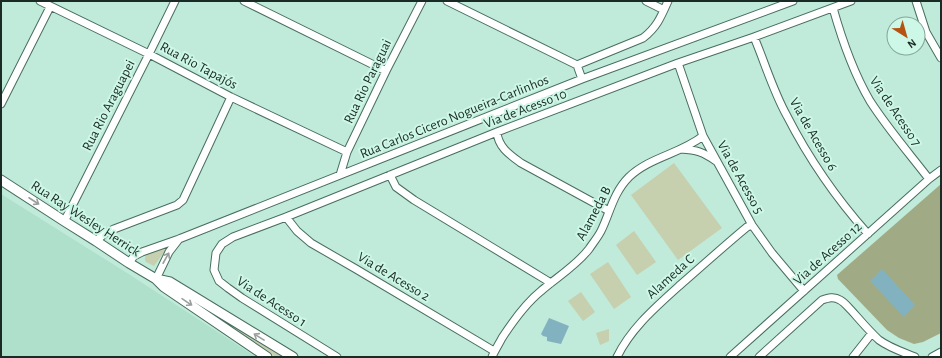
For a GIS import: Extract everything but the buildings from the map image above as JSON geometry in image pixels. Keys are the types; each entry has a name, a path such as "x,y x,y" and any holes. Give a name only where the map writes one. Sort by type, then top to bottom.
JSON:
{"street":[{"name":"Rua Rio Tapajós","path":"40,1 149,54 231,97 347,152"},
{"name":"Rua Rio Araguapei","path":"64,221 175,1"},
{"path":"244,1 386,71"},
{"name":"Rua Rio Paraguai","path":"340,175 347,152 422,1"},
{"path":"447,1 577,65 582,79"},
{"path":"646,1 664,10"},
{"path":"577,65 643,38 651,32 658,23 668,1"},
{"name":"Rua Carlos Cicero Nogueira-Carlinhos","path":"129,263 134,256 142,252 179,239 582,79 793,1"},
{"name":"Via de Acesso 10","path":"216,253 222,244 232,238 497,132 678,63 851,1"},
{"path":"916,1 926,32 941,58"},
{"path":"1,104 50,7"},
{"name":"Via de Acesso 7","path":"833,8 842,40 855,72 870,100 895,137 929,179"},
{"name":"Via de Acesso 6","path":"754,37 786,116 805,149 839,199 868,234"},
{"name":"Via de Acesso 5","path":"678,63 703,136 717,162 752,225 772,253 804,291"},
{"path":"96,241 104,234 114,229 177,205 183,200 231,97"},
{"path":"497,132 499,143 508,154 521,163 609,211"},
{"name":"Alameda B","path":"493,354 522,310 540,292 574,265 588,249 600,232 618,191 628,177 647,163 681,149 703,136"},
{"name":"Alameda B","path":"681,149 700,151 717,162"},
{"name":"Via de Acesso 12","path":"730,357 929,179 941,170"},
{"path":"390,175 396,187 414,200 551,283"},
{"name":"Rua Ray Wesley Herrick","path":"1,180 156,279 164,287 267,357"},
{"name":"Via de Acesso 2","path":"286,217 297,231 311,243 356,269 493,354"},
{"name":"Alameda C","path":"617,357 628,337 646,316 721,248 752,225"},
{"path":"156,279 173,245 179,239"},
{"name":"Via de Acesso 1","path":"216,253 214,270 219,281 337,357"},
{"name":"Rua Ray Wesley Herrick","path":"156,279 170,282 293,357"},
{"path":"759,357 822,300 834,298 840,299 880,340 893,349 915,357"},
{"path":"853,357 872,333"},
{"path":"932,357 941,352"}],"shaded area":[{"path":"674,163 722,228 678,260 631,195"},
{"path":"941,184 941,333 923,342 914,344 899,338 887,330 838,279 837,275"},
{"path":"1,194 127,273 256,357 1,357"},
{"path":"634,231 656,262 637,275 616,245"},
{"path":"165,246 167,248 154,266 146,262 145,258 147,254"},
{"path":"608,262 631,297 614,309 590,274"},
{"path":"581,292 595,312 583,321 568,301"},
{"path":"208,310 284,357 276,357"},
{"path":"609,329 609,341 600,345 596,333"}],"water":[{"path":"882,269 915,305 904,317 870,281"},
{"path":"549,318 569,326 561,344 547,341 547,337 541,334"}]}
